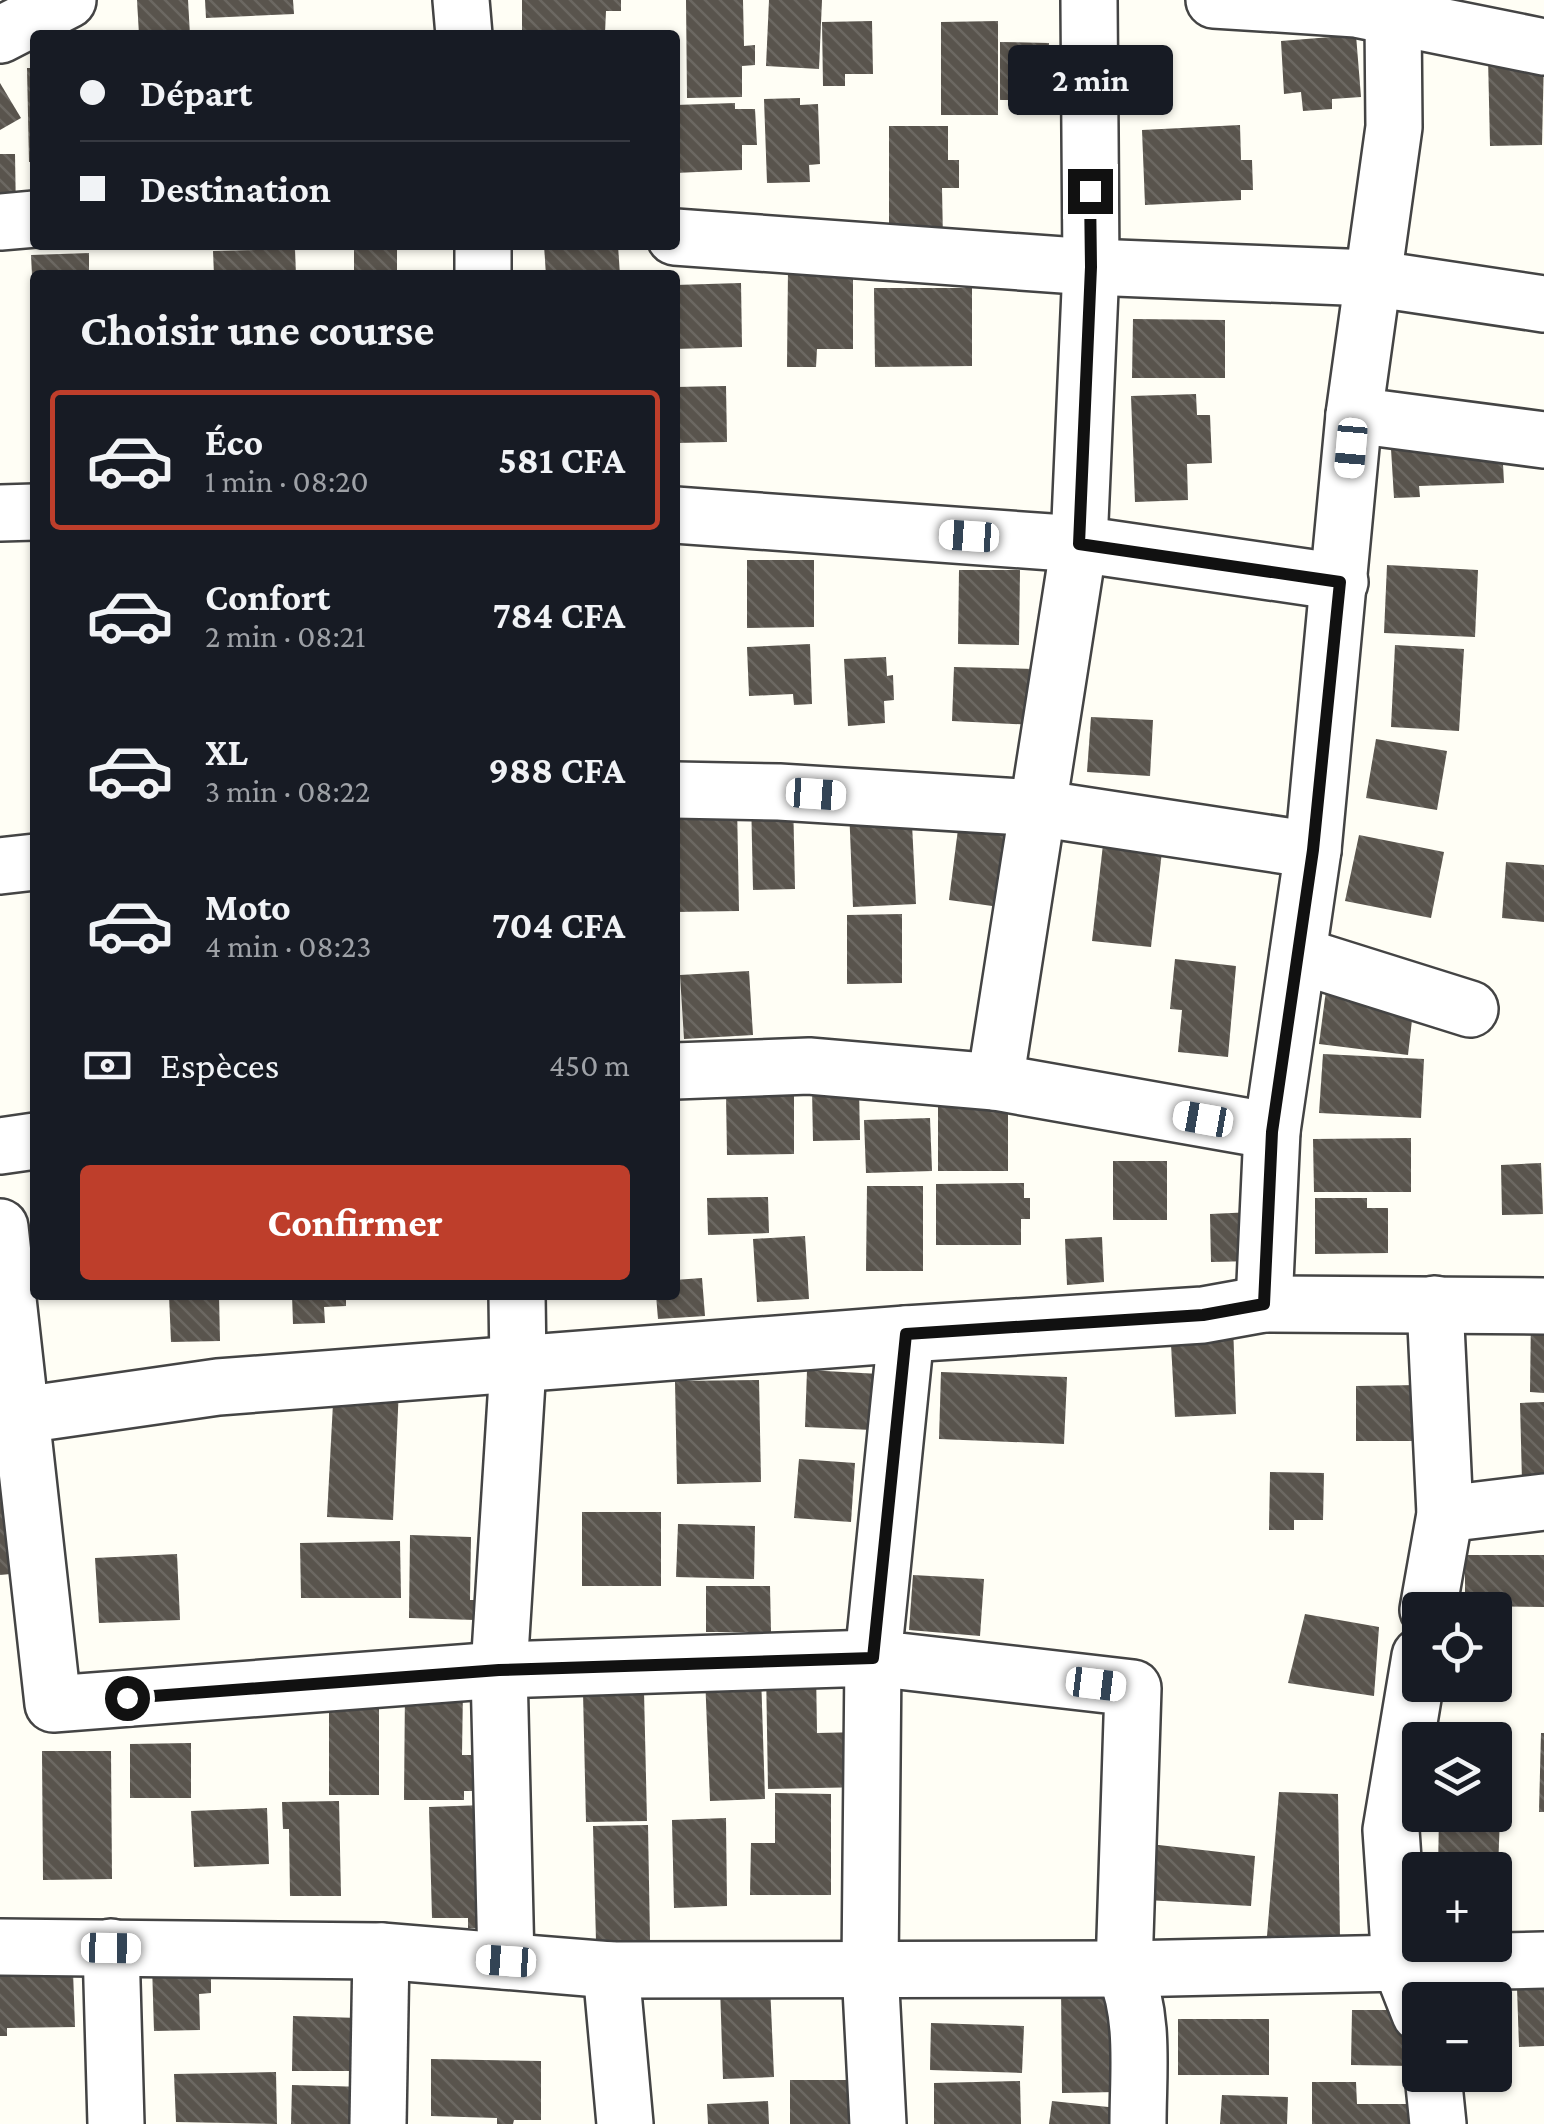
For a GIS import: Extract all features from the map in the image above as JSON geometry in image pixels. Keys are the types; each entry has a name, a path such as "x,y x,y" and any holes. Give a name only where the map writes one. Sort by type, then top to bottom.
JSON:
{"street":[{"path":"0,35 68,0"},
{"path":"461,0 464,30"},
{"path":"995,1082 1079,544 1091,267 1089,0"},
{"path":"1214,0 1369,9 1544,46"},
{"path":"1264,1304 1272,1132 1313,850 1354,415 1394,127 1369,9"},
{"path":"0,222 30,219"},
{"path":"680,237 1091,267 1371,278 1544,304"},
{"path":"1354,415 1544,440"},
{"path":"0,513 30,512"},
{"path":"680,515 1079,544 1340,582"},
{"path":"680,790 779,792 1038,808 1313,850"},
{"path":"0,866 30,863"},
{"path":"1298,955 1470,1009"},
{"path":"680,1071 808,1066 995,1082 1272,1132"},
{"path":"0,1146 30,1143"},
{"path":"0,1227 11,1418 52,1704 499,1670 873,1658 1133,1688 1124,1969 1133,1988 1138,2027 1138,2124"},
{"path":"506,1961 499,1670 518,1366 517,1300"},
{"path":"11,1418 218,1387 1203,1315 1264,1304 1544,1306"},
{"path":"1431,1592 1445,1514 1436,1304"},
{"path":"878,2124 870,1969 873,1658 906,1334"},
{"path":"1445,1514 1544,1502"},
{"path":"1407,1982 1400,1963 1392,1830 1413,1702"},
{"path":"0,1946 381,1952 612,1970 1124,1969 1544,1960"},
{"path":"111,1948 116,2124"},
{"path":"378,2124 381,1952"},
{"path":"612,1970 625,2124"},
{"path":"1435,2092 1438,2124"}],"building":[{"path":"137,0 188,0 190,30 139,30"},
{"path":"205,0 293,0 294,14 206,18"},
{"path":"522,0 621,0 621,11 606,11 605,30 522,30"},
{"path":"686,0 743,0 744,46 755,45 755,65 742,66 742,97 687,98"},
{"path":"769,0 822,0 819,69 766,66"},
{"path":"872,21 873,74 845,74 845,86 823,86 822,22"},
{"path":"998,21 998,115 941,115 941,22"},
{"path":"1356,35 1361,97 1332,99 1332,109 1303,111 1301,92 1284,94 1281,41"},
{"path":"1000,42 1049,43 1048,100 1000,100"},
{"path":"1544,56 1542,145 1490,146 1488,57"},
{"path":"27,68 30,68 29,162"},
{"path":"0,83 21,118 0,130"},
{"path":"800,98 800,105 818,104 820,164 809,165 810,182 767,183 764,99"},
{"path":"735,103 735,109 755,109 757,145 742,145 742,170 680,173 680,105"},
{"path":"1240,125 1241,160 1252,160 1253,190 1241,190 1241,200 1145,205 1142,130"},
{"path":"889,126 948,126 948,160 959,160 959,188 942,188 943,240 889,240"},
{"path":"0,154 15,154 16,215 0,216"},
{"path":"295,250 296,270 214,270 213,251"},
{"path":"354,250 397,250 397,270 354,270"},
{"path":"544,250 618,250 620,270 546,270"},
{"path":"89,253 89,270 32,270 31,255"},
{"path":"788,268 853,268 853,349 817,349 816,367 787,367"},
{"path":"741,283 742,347 680,349 680,285"},
{"path":"874,288 972,288 972,366 875,367"},
{"path":"1133,319 1225,320 1225,378 1132,378"},
{"path":"726,386 727,442 680,443 680,387"},
{"path":"1196,394 1197,415 1210,415 1212,463 1187,464 1188,500 1135,502 1131,396"},
{"path":"1502,445 1504,483 1419,486 1420,497 1394,498 1391,449"},
{"path":"747,560 814,560 814,627 747,628"},
{"path":"1387,565 1478,570 1475,637 1384,633"},
{"path":"959,570 1020,570 1019,645 958,644"},
{"path":"810,644 812,704 794,705 793,694 749,696 747,647"},
{"path":"1395,645 1464,649 1459,731 1391,727"},
{"path":"886,657 887,676 893,675 894,700 884,701 885,723 848,726 844,659"},
{"path":"954,667 1035,669 1034,725 952,721"},
{"path":"1091,717 1153,720 1150,776 1087,772"},
{"path":"1376,739 1447,751 1437,810 1366,798"},
{"path":"680,795 737,804 739,911 680,912"},
{"path":"793,796 795,889 753,890 751,797"},
{"path":"911,804 916,904 853,907 849,807"},
{"path":"959,821 1024,829 1014,909 949,900"},
{"path":"1105,827 1164,834 1151,947 1092,941"},
{"path":"1359,835 1444,852 1431,918 1345,901"},
{"path":"1506,862 1544,865 1544,922 1502,918"},
{"path":"902,914 902,983 847,984 847,915"},
{"path":"1175,959 1236,966 1228,1057 1178,1052 1182,1010 1170,1009"},
{"path":"749,971 753,1035 684,1039 680,975"},
{"path":"1327,983 1415,994 1408,1055 1319,1044"},
{"path":"1323,1054 1424,1059 1421,1118 1319,1113"},
{"path":"812,1088 859,1088 860,1140 813,1141"},
{"path":"794,1093 794,1154 727,1155 726,1094"},
{"path":"1008,1093 1008,1171 938,1171 938,1094"},
{"path":"930,1118 932,1171 866,1173 864,1120"},
{"path":"1411,1138 1411,1192 1314,1192 1313,1139"},
{"path":"1113,1161 1167,1161 1167,1220 1113,1220"},
{"path":"1541,1163 1543,1214 1502,1215 1501,1165"},
{"path":"1024,1183 1024,1198 1030,1198 1030,1219 1021,1219 1021,1245 936,1245 936,1184"},
{"path":"867,1186 923,1186 923,1271 866,1271"},
{"path":"768,1197 769,1233 708,1235 707,1198"},
{"path":"1315,1198 1367,1198 1367,1208 1388,1208 1388,1253 1315,1254"},
{"path":"1253,1212 1255,1261 1211,1262 1210,1214"},
{"path":"805,1236 809,1299 757,1302 753,1239"},
{"path":"1102,1237 1104,1282 1067,1285 1065,1239"},
{"path":"702,1278 705,1316 658,1319 656,1300 680,1300 680,1280"},
{"path":"169,1300 219,1300 220,1341 171,1342"},
{"path":"292,1300 346,1300 346,1306 324,1307 325,1323 293,1324"},
{"path":"1531,1315 1544,1315 1544,1393 1530,1392"},
{"path":"1233,1323 1236,1414 1175,1417 1170,1326"},
{"path":"807,1370 898,1375 895,1431 805,1427"},
{"path":"941,1372 1067,1377 1064,1444 939,1439"},
{"path":"759,1380 761,1482 677,1484 675,1381"},
{"path":"334,1384 399,1388 393,1520 327,1517"},
{"path":"1419,1385 1420,1441 1356,1441 1356,1386"},
{"path":"1544,1402 1544,1481 1522,1482 1520,1403"},
{"path":"799,1459 855,1463 851,1522 794,1518"},
{"path":"0,1464 21,1573 0,1575"},
{"path":"1270,1472 1324,1473 1323,1520 1294,1520 1294,1530 1269,1530"},
{"path":"582,1512 661,1512 661,1586 582,1586"},
{"path":"678,1524 755,1526 754,1579 676,1577"},
{"path":"410,1535 471,1537 470,1600 476,1600 475,1620 409,1618"},
{"path":"400,1541 401,1598 301,1598 300,1543"},
{"path":"177,1554 180,1620 99,1623 95,1558"},
{"path":"1465,1555 1544,1555 1544,1607 1512,1607 1512,1592 1465,1592"},
{"path":"913,1575 984,1579 980,1636 909,1630"},
{"path":"706,1586 770,1586 771,1632 706,1632"},
{"path":"1305,1614 1379,1627 1374,1696 1288,1683"},
{"path":"816,1668 817,1733 864,1732 866,1787 768,1789 766,1669"},
{"path":"761,1674 765,1799 710,1801 705,1676"},
{"path":"405,1688 463,1688 462,1755 484,1755 484,1791 464,1791 464,1800 404,1800"},
{"path":"644,1691 647,1821 586,1822 583,1692"},
{"path":"329,1692 379,1692 379,1795 329,1795"},
{"path":"1544,1733 1544,1812 1539,1812"},
{"path":"191,1743 191,1798 130,1798 130,1744"},
{"path":"42,1751 111,1751 112,1879 43,1880"},
{"path":"1279,1792 1338,1794 1340,1940 1266,1948"},
{"path":"775,1793 831,1794 831,1895 750,1895 751,1843 775,1843"},
{"path":"339,1801 341,1896 290,1896 289,1829 283,1829 282,1802"},
{"path":"484,1805 488,1928 468,1928 468,1918 432,1918 429,1807"},
{"path":"267,1808 269,1864 194,1867 191,1811"},
{"path":"726,1818 727,1906 674,1908 672,1820"},
{"path":"648,1825 650,1940 596,1941 593,1826"},
{"path":"1439,1832 1499,1832 1499,1852 1438,1852"},
{"path":"1150,1844 1255,1856 1251,1906 1147,1900"},
{"path":"152,1965 211,1973 211,1993 199,1994 200,2030 154,2031"},
{"path":"73,1971 75,2027 7,2028 7,2036 0,2036 0,1972"},
{"path":"770,1984 774,2077 723,2079 720,1986"},
{"path":"1061,1985 1116,1985 1117,2092 1062,2093"},
{"path":"1544,1987 1544,2046 1519,2047 1517,1988"},
{"path":"1352,2010 1402,2010 1402,2066 1351,2065"},
{"path":"293,2016 359,2018 358,2071 292,2071"},
{"path":"1178,2019 1269,2019 1269,2075 1178,2075"},
{"path":"931,2023 1024,2026 1022,2073 930,2070"},
{"path":"431,2059 541,2061 541,2120 497,2124 497,2118 431,2116"},
{"path":"276,2072 277,2124 176,2122 174,2074"},
{"path":"790,2080 866,2080 866,2124 790,2124"},
{"path":"1020,2081 1021,2124 934,2124 934,2083"},
{"path":"1312,2082 1356,2082 1357,2104 1429,2104 1429,2124 1312,2124"},
{"path":"292,2085 366,2087 365,2124 291,2124"},
{"path":"1222,2095 1288,2097 1287,2124 1220,2124"},
{"path":"768,2101 769,2124 708,2124 707,2104"},
{"path":"1052,2101 1127,2109 1125,2124 1049,2124"}],"route":[{"path":"127,1698 499,1670 873,1658 906,1334 1203,1315 1264,1304 1272,1132 1313,850 1340,582 1079,544 1091,267 1090,191"}]}
